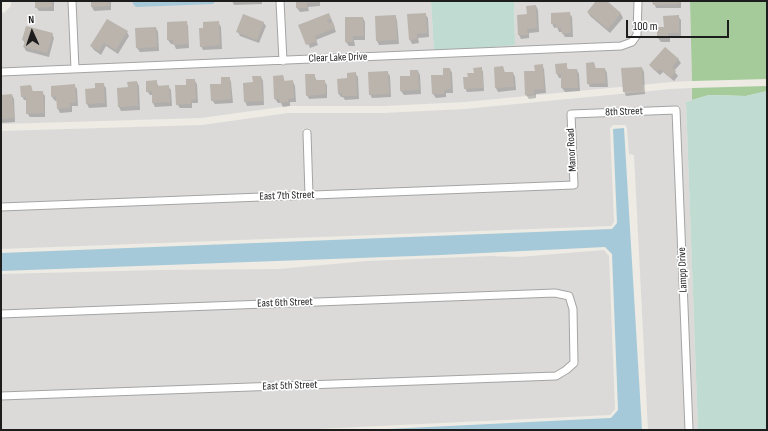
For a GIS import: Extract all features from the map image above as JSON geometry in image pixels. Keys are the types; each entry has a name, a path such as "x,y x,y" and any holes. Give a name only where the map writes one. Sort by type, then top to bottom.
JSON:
{"street":[{"path":"72,1 75,69"},
{"path":"280,1 283,61"},
{"path":"638,1 638,32 634,40 639,46"},
{"name":"Clear Lake Drive","path":"1,72 621,46 629,44 634,40"},
{"name":"8th Street","path":"571,114 676,110"},
{"name":"Lampp Drive","path":"676,110 689,430"},
{"name":"Manor Road","path":"571,114 574,185"},
{"path":"307,132 310,195"},
{"name":"East 7th Street","path":"1,207 574,185"},
{"name":"East 6th Street","path":"1,314 555,293 569,296 573,309 574,363"},
{"name":"East 5th Street","path":"1,396 556,376 574,363"}],"shaded area":[{"path":"11,1 132,1 133,4 213,4 216,1 431,1 434,53 515,45 514,1 690,1 692,81 465,102 384,106 288,106 201,118 1,124 1,12 4,13 11,6"},
{"path":"132,1 216,1 213,4 136,7"},
{"path":"431,1 514,1 515,45 434,53"},
{"path":"692,88 692,100 686,102 698,430 693,430 680,106 567,111 570,181 313,191 310,128 303,129 306,191 1,203 1,131 202,125 288,113 384,113 465,109"},
{"path":"767,91 767,430 698,430 686,102 709,95 746,96"},
{"path":"673,114 686,430 648,430 634,155 629,154 627,128 625,125 613,125 610,128 614,222 611,226 1,249 1,211 577,189 575,118"},
{"path":"624,128 642,430 368,430 611,418 618,410 612,254 605,247 441,255 1,271 1,253 612,229 617,223 613,129"},
{"path":"604,250 609,256 615,409 610,415 295,430 1,430 1,400 556,380 568,374 575,367 577,367 579,363 577,309 572,296 573,294 570,291 568,292 554,289 1,310 1,274 279,269 367,261 491,256 519,257"},
{"path":"554,297 566,300 570,310 570,361 564,367 555,372 1,392 1,318"}],"green space":[{"path":"690,1 767,1 767,79 692,81"},
{"path":"767,86 767,91 746,96 709,95 692,100 692,88"}],"building":[{"path":"35,1 52,1 52,7 35,8"},
{"path":"91,1 109,1 110,6 91,7"},
{"path":"296,1 319,2 307,3 307,8 296,8"},
{"path":"596,1 607,1 621,13 608,29 587,12"},
{"path":"652,1 679,1 679,4 653,5"},
{"path":"536,5 537,28 527,29 528,35 518,35 517,15 527,14 526,6"},
{"path":"570,12 571,33 562,34 561,28 556,28 556,24 551,24 551,13"},
{"path":"329,13 331,18 327,20 329,23 333,22 335,28 315,36 317,41 306,45 298,25"},
{"path":"426,13 427,33 417,34 417,39 409,40 407,14"},
{"path":"243,14 264,22 257,40 236,32"},
{"path":"396,15 397,40 376,41 375,16"},
{"path":"679,15 679,33 668,33 668,38 657,38 657,27 664,27 663,16"},
{"path":"345,17 363,17 364,36 353,36 353,42 345,42"},
{"path":"107,19 128,31 116,50 104,43 99,51 90,46"},
{"path":"187,21 188,44 173,45 173,40 167,40 167,22"},
{"path":"219,21 220,45 200,47 199,28 203,28 203,22"},
{"path":"26,26 53,33 47,53 23,47 25,41 22,40"},
{"path":"156,27 157,47 136,48 135,28"},
{"path":"665,47 679,59 672,67 676,71 671,78 660,69 657,72 649,65"},
{"path":"594,62 595,68 605,68 606,83 587,84 586,63"},
{"path":"567,63 567,69 577,69 578,88 561,88 561,74 556,74 555,64"},
{"path":"543,64 544,89 534,90 534,94 525,95 524,71 535,71 534,65"},
{"path":"503,66 504,72 513,72 514,87 495,88 494,67"},
{"path":"482,67 483,88 464,89 463,77 468,77 467,73 474,73 473,68"},
{"path":"642,67 643,91 623,92 621,68"},
{"path":"443,68 450,68 451,89 444,90 444,94 432,94 431,75 443,75"},
{"path":"410,70 418,70 419,90 400,91 400,76 410,76"},
{"path":"388,71 389,94 369,95 368,72"},
{"path":"356,72 357,96 342,96 342,93 338,93 337,79 347,78 347,73"},
{"path":"305,74 315,74 315,80 325,80 326,94 306,96"},
{"path":"283,75 284,81 293,80 294,98 288,99 288,102 280,103 280,99 274,99 273,76"},
{"path":"252,76 261,76 263,101 244,102 243,83 253,82"},
{"path":"221,77 230,77 231,99 211,101 210,84 221,84"},
{"path":"186,79 195,79 196,99 191,100 191,104 176,105 175,85 186,85"},
{"path":"157,80 157,86 169,85 170,102 152,103 152,91 146,92 146,81"},
{"path":"137,81 138,106 118,107 117,88 128,87 127,82"},
{"path":"95,83 104,83 105,103 86,104 85,89 95,88"},
{"path":"75,84 76,102 70,103 70,108 57,109 56,96 51,97 51,86"},
{"path":"31,85 32,91 43,91 44,113 26,114 26,97 21,97 20,86"},
{"path":"12,94 14,118 1,119 1,95"}]}
